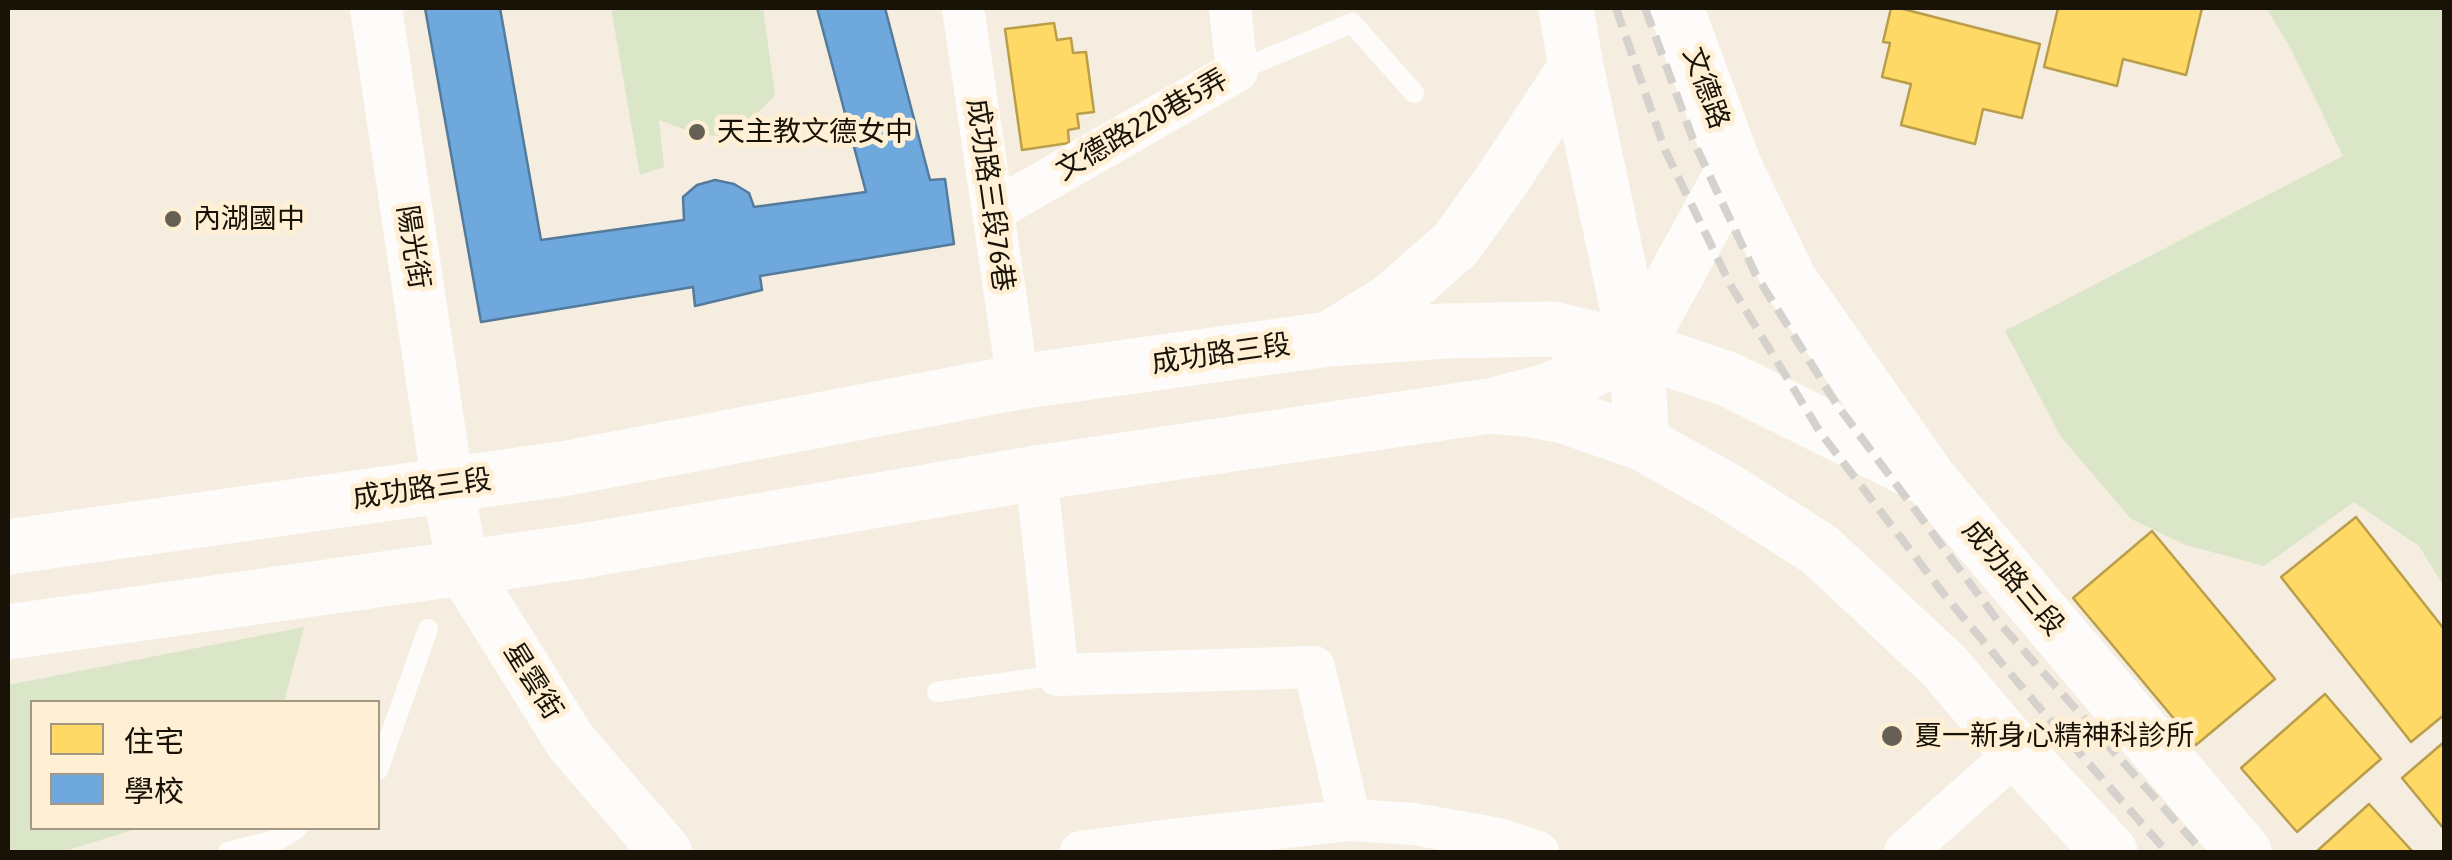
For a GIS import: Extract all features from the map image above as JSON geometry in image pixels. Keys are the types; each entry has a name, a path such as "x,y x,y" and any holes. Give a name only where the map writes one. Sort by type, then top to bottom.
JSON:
{"main road":[{"path":"1566,8 1636,348 1642,443"},
{"name":"文德路","path":"1676,8 1736,168 1790,281 1929,479"},
{"path":"1330,339 1391,301 1456,244 1576,67"},
{"path":"8,632 582,552 1036,474 1488,406 1552,390 1636,348 1736,168"},
{"name":"成功路三段","path":"8,547 568,468 1018,382 1330,339 1552,329 1636,348 1730,380 1929,479 2244,852"},
{"path":"1488,406 1564,416 1642,443 1820,550 1944,666 2110,852"}],"street":[{"name":"陽光街","path":"376,8 448,486"},
{"name":"成功路三段76巷","path":"963,8 1018,382"},
{"name":"文德路220巷5弄","path":"993,211 1238,71 1230,8"},
{"path":"1036,474 1058,675 1314,666 1341,831"},
{"name":"星雲街","path":"448,486 463,569 571,742 666,852"},
{"path":"1905,852 2017,752"},
{"path":"1081,852 1170,840 1414,824 1499,838 1538,852"}],"lane":[{"path":"1238,71 1352,23 1414,93"},
{"path":"380,764 428,629"},
{"path":"938,692 1058,675"},
{"path":"228,852 280,839 295,830"}],"green space":[{"path":"611,8 763,8 775,95 747,124 720,136 700,135 659,120 664,167 640,175"},
{"path":"2266,8 2444,8 2444,587 2419,546 2354,502 2264,566 2186,545 2131,519 2061,437 2005,331 2343,156 2289,45"},
{"path":"304,627 285,700 30,700 30,830 133,830 62,852 8,852 8,685"}],"building: 住宅":[{"path":"1891,8 2040,44 2022,118 1983,109 1975,144 1901,125 1911,84 1882,77 1890,43 1883,42"},
{"path":"2058,8 2202,8 2186,75 2123,59 2117,86 2044,67"},
{"path":"1054,23 1057,40 1071,38 1073,53 1086,52 1094,112 1077,114 1079,128 1068,130 1069,143 1022,150 1005,29"},
{"path":"2356,517 2444,629 2444,715 2411,742 2281,577"},
{"path":"2152,531 2275,679 2196,745 2073,598"},
{"path":"2325,694 2381,759 2297,832 2241,768"},
{"path":"2444,742 2444,829 2402,778"},
{"path":"2369,804 2413,852 2316,852"}],"building: 學校":[{"path":"425,8 500,8 541,240 684,220 683,197 697,185 715,180 734,184 749,193 754,207 866,192 817,8 885,8 930,180 945,179 954,244 760,276 762,290 695,306 693,287 481,322"}],"railway":[{"path":"1616,8 1665,150 1731,286 1820,432 1946,597 2167,852"},
{"path":"1645,8 1694,142 1756,275 1837,405 2001,625 2203,852"}],"place":[{"name":"天主教文德女中","path":"697,132"},
{"name":"內湖國中","path":"173,219"},
{"name":"夏一新身心精神科診所","path":"1892,736"}]}
